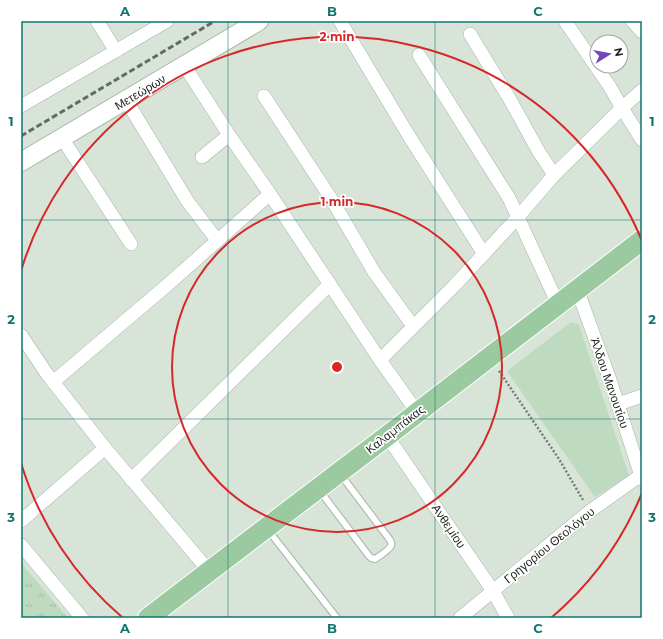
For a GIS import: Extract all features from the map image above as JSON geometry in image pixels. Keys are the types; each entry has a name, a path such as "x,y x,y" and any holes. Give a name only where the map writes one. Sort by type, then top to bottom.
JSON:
{"main road":[{"name":"Καλαμπάκας","path":"148,618 642,240"}],"street":[{"path":"96,21 116,52"},
{"path":"21,106 116,52 166,21"},
{"name":"Μετεώρων","path":"21,162 259,21"},
{"path":"340,21 409,136 484,254"},
{"path":"565,21 610,87 642,140"},
{"path":"632,21 642,32"},
{"path":"470,34 554,175"},
{"path":"419,55 510,198 558,304"},
{"path":"184,65 229,135 380,360 418,412"},
{"path":"380,360 454,286 518,217 554,175 642,90"},
{"path":"264,96 332,200 374,272 413,326"},
{"path":"126,100 188,202 217,240"},
{"path":"202,157 229,135"},
{"path":"62,138 131,244"},
{"path":"53,382 126,321 270,194"},
{"path":"131,480 330,284"},
{"name":"Άλδου Μανουτίου","path":"577,289 618,404 641,477"},
{"path":"23,341 104,448 209,572"},
{"path":"618,404 642,396"},
{"name":"Ανθεμίου","path":"387,436 493,591 508,618"},
{"path":"21,521 104,448"},
{"name":"Γρηγορίου Θεολόγου","path":"460,618 590,511 641,477"},
{"path":"21,545 82,618"}],"lane":[{"path":"318,488 369,556 374,559 377,557 391,546 391,542 339,472"},
{"path":"266,528 337,618"}],"path":[{"path":"499,371 559,458 590,511"}],"green space":[{"path":"571,322 579,325 629,476 595,497 507,371"},
{"path":"21,563 68,618 21,618"}],"railway":[{"path":"21,136 215,21"}]}
